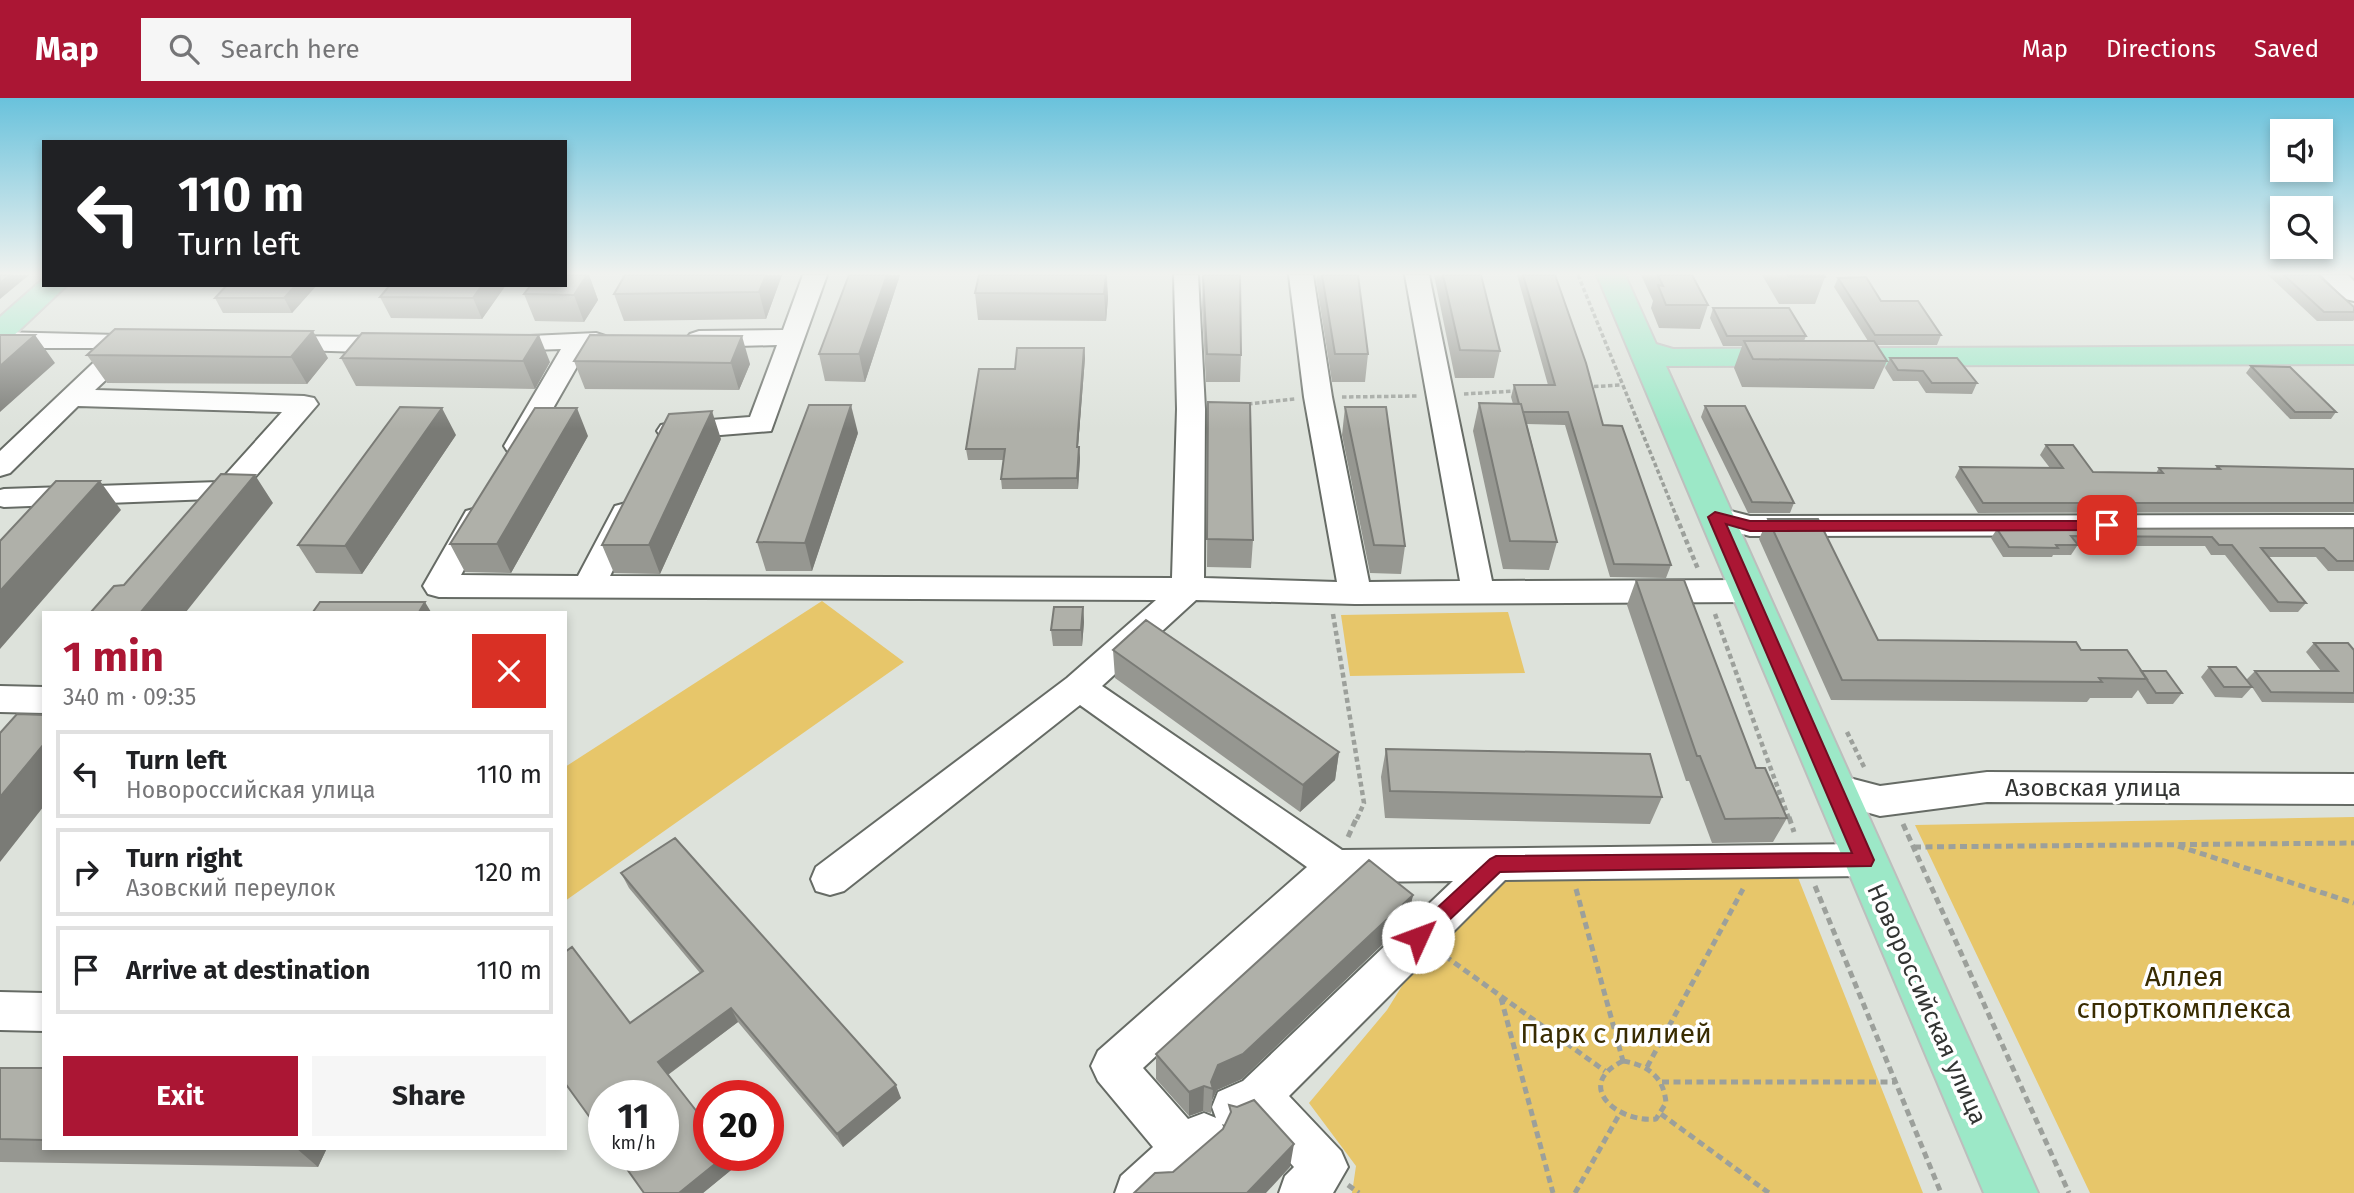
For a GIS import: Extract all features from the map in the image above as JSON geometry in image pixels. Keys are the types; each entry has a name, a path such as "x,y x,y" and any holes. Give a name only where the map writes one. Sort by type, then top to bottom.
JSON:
{"main road":[{"name":"Новороссийская улица","path":"1633,326 2011,1193"},
{"path":"1643,350 1672,358 2354,355"}],"lane":[{"path":"655,455 667,431 761,425 797,326"},
{"path":"830,879 1079,687 1188,589 1191,409 1188,326"},
{"path":"1308,326 1342,593"},
{"path":"1427,326 1478,593"},
{"path":"675,340 793,337"},
{"path":"0,340 173,342"},
{"path":"0,467 132,341"},
{"path":"470,344 625,341"},
{"path":"578,342 439,586 1188,589 1342,593 1749,591"},
{"path":"254,344 416,345"},
{"path":"71,398 304,404 206,517"},
{"path":"2,506 227,491"},
{"path":"589,586 637,491"},
{"path":"2,506 38,522"},
{"path":"1715,517 1750,526 2354,525"},
{"path":"1079,687 1335,866 1568,861 1864,860"},
{"path":"0,699 42,700"},
{"name":"Азовская улица","path":"1834,789 1880,801 1987,787 2354,789"},
{"path":"1138,1193 1220,1122 1496,864"},
{"path":"1302,1193 1325,1167 1220,1122 1113,1066 1335,866"},
{"path":"0,1011 42,1012"}],"path":[{"path":"1598,326 1707,592 1804,861 1941,1193"},
{"path":"1579,387 1621,384"},
{"path":"1242,404 1318,397 1441,396 1524,390"},
{"path":"1335,866 1364,803 1342,593"},
{"path":"1902,822 2069,1193"},
{"path":"1913,847 2354,843"},
{"path":"2174,845 2354,903"},
{"path":"1568,861 1623,1061"},
{"path":"1647,1067 1757,861"},
{"path":"1418,937 1605,1071"},
{"path":"1501,996 1553,1193"},
{"path":"1623,1061 1647,1067 1662,1082 1666,1103 1661,1114 1646,1122 1636,1122 1619,1115 1602,1095 1601,1085 1605,1071 1623,1061"},
{"path":"1662,1082 1895,1082"},
{"path":"1661,1114 1769,1193"},
{"path":"1575,1193 1619,1115"}],"green space":[{"path":"822,601 904,662 567,900 567,766"},
{"path":"1508,612 1525,673 1350,676 1341,615"},
{"name":"Аллея спорткомплекса","path":"2354,817 2354,1193 2090,1193 1915,825"},
{"name":"Парк с лилией","path":"1505,872 1797,875 1923,1193 1352,1193 1356,1166 1309,1103 1387,1010 1423,952"}],"building":[{"path":"830,326 869,326 859,354 819,354"},
{"path":"1206,326 1241,326 1241,355 1207,354"},
{"path":"1330,326 1364,326 1368,354 1335,354"},
{"path":"1455,326 1494,326 1500,351 1460,350"},
{"path":"1538,326 1573,326 1603,425 1622,426 1671,565 1614,564 1568,412 1523,412 1514,385 1555,385"},
{"path":"1722,326 1800,326 1806,336 1727,336"},
{"path":"1869,326 1935,326 1941,335 1875,335"},
{"path":"115,329 313,331 291,357 87,355"},
{"path":"362,333 539,335 523,361 341,358"},
{"path":"0,335 35,335 0,366"},
{"path":"590,335 742,336 731,363 574,361"},
{"path":"1744,341 1874,341 1887,361 1753,359"},
{"path":"1017,348 1084,348 1077,478 1001,479 1005,449 966,449 979,369 1015,369"},
{"path":"1890,358 1957,358 1977,383 1932,383 1923,371 1898,370"},
{"path":"2251,366 2290,367 2336,412 2295,412"},
{"path":"1208,402 1250,403 1253,540 1207,539"},
{"path":"1479,403 1521,404 1557,542 1510,541"},
{"path":"809,405 851,405 805,543 757,542"},
{"path":"1705,406 1745,406 1794,503 1752,502"},
{"path":"400,407 442,408 345,546 298,545"},
{"path":"1345,407 1386,407 1405,546 1374,545"},
{"path":"535,408 577,408 497,544 450,544"},
{"path":"712,411 649,545 602,545 669,414"},
{"path":"2046,445 2073,445 2093,472 2163,473 2159,468 2220,469 2217,466 2354,469 2354,503 1983,503 1960,467 2063,468"},
{"path":"221,474 255,475 142,611 92,611 114,586 124,585"},
{"path":"56,481 100,481 0,591 0,541"},
{"path":"1768,519 1818,519 1878,640 2076,642 2081,650 2127,650 2147,679 2099,678 2102,682 1842,680"},
{"path":"2354,528 2354,561 2337,561 2324,548 2261,548 2306,603 2278,602 2232,545 2219,545 2212,537 2071,536 2078,545 2056,545 2058,548 2009,547 1997,529"},
{"path":"1636,580 1684,580 1756,768 1765,768 1787,818 1725,819 1700,756 1697,756"},
{"path":"320,602 425,602 420,611 314,611"},
{"path":"1054,607 1083,607 1081,630 1051,630"},
{"path":"1146,620 1339,752 1303,785 1113,650"},
{"path":"2314,643 2348,643 2354,650 2354,693 2271,692 2255,671 2338,671"},
{"path":"2209,667 2236,667 2252,687 2224,687"},
{"path":"2141,671 2166,671 2182,693 2156,693"},
{"path":"17,714 42,715 42,746 0,797 0,733"},
{"path":"1386,749 1650,754 1662,797 1390,791"},
{"path":"675,838 896,1085 837,1134 731,1008 658,1062 672,1080 588,1080 588,1115 567,1086 567,951 572,947 630,1023 703,971 621,873"},
{"path":"1369,860 1413,895 1243,1054 1218,1065 1211,1082 1213,1089 1204,1086 1189,1092 1156,1054"},
{"path":"0,1068 42,1068 42,1140 0,1139"},
{"path":"679,1089 693,1107 693,1171 706,1171 679,1193 644,1193 628,1171 679,1171"},
{"path":"1254,1100 1294,1144 1247,1193 1134,1193 1155,1173 1173,1172 1223,1129 1231,1112 1229,1105 1237,1107"}],"route":[{"path":"1418,937 1496,864 1568,861 1864,860 1715,517 1750,526 2107,525"}]}
